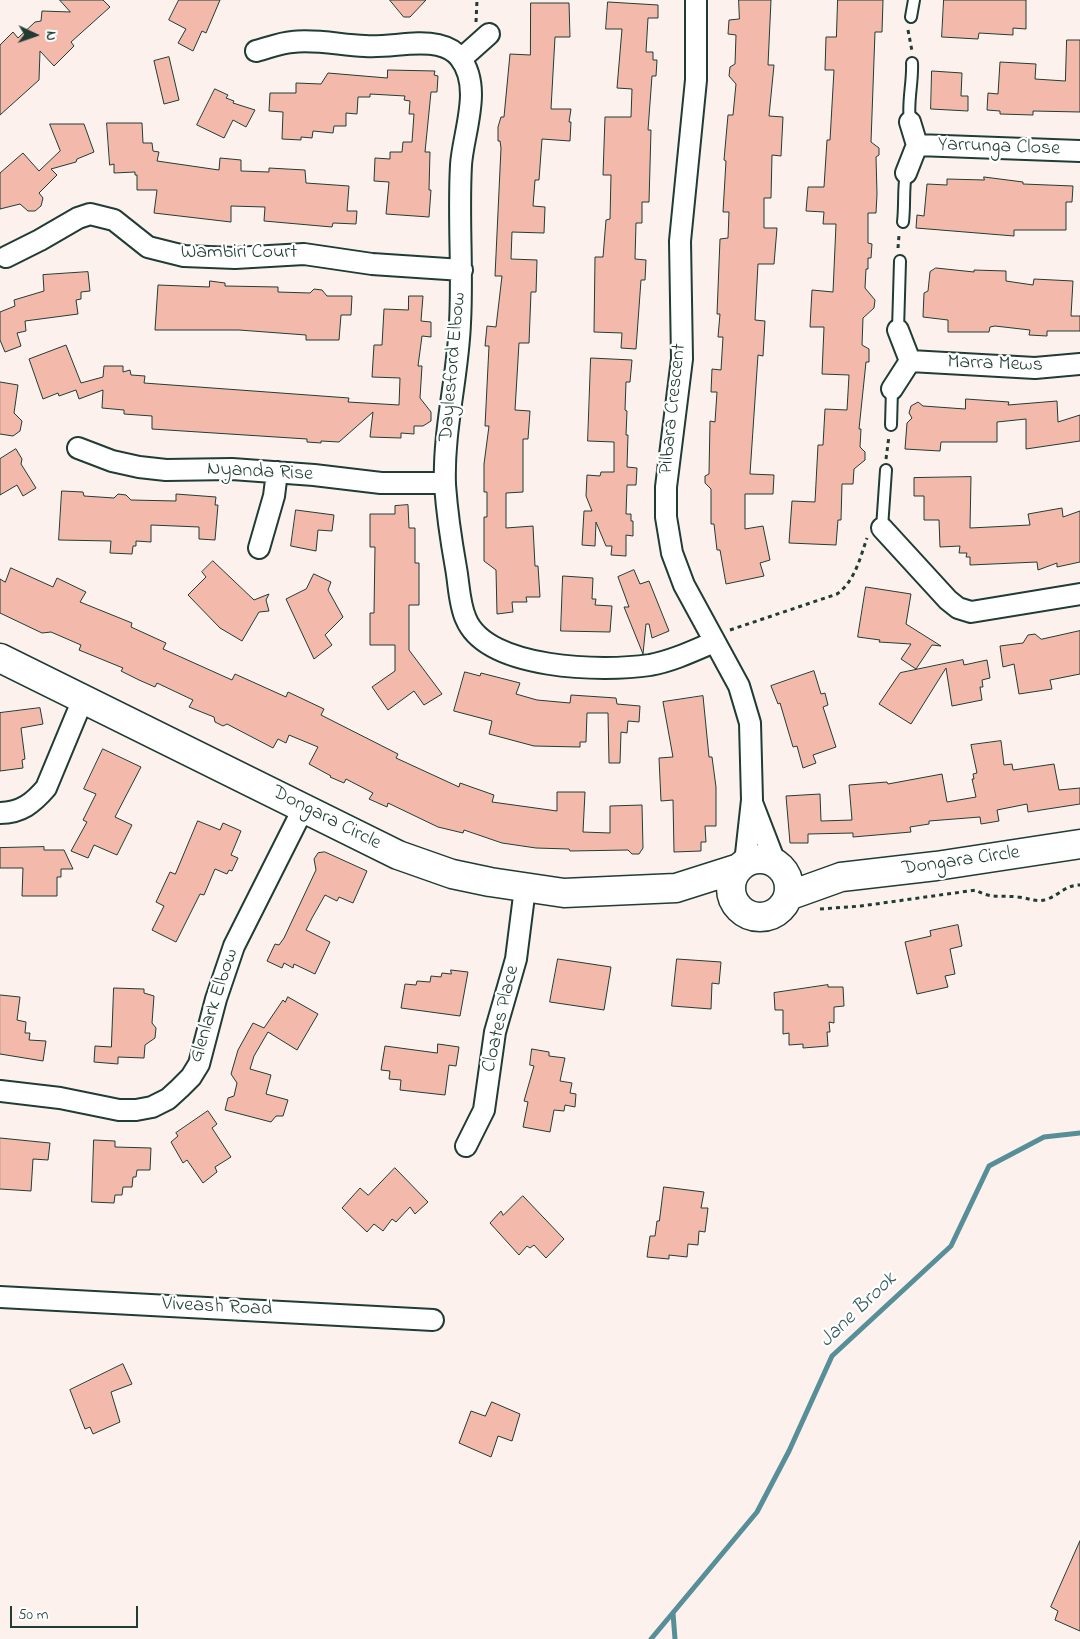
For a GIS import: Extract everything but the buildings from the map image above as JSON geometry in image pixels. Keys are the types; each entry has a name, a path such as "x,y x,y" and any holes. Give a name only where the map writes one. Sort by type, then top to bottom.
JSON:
{"street":[{"name":"Pilbara Crescent","path":"696,0 696,80 680,242 682,359 666,487 666,517 672,553 684,585 719,637 739,686 750,723 752,800 742,866"},
{"path":"256,51 289,42 316,41 367,46 436,44 451,49 461,59 489,34"},
{"name":"Daylesford Elbow","path":"461,59 468,73 471,94 461,163 462,270 460,337 449,422 445,483 450,534 465,619 474,632 486,643 534,661 592,669 652,665 681,657 719,637"},
{"name":"Yarrunga Close","path":"906,173 917,146 910,122"},
{"name":"Yarrunga Close","path":"917,146 1080,150"},
{"name":"Wambiri Court","path":"6,257 78,218 90,214 114,220 148,247 184,256 235,258 304,254 372,264 462,270"},
{"path":"892,389 910,361 898,330"},
{"name":"Marra Mews","path":"910,361 1035,368 1080,364"},
{"name":"Nyanda Rise","path":"78,448 112,460 140,467 166,470 232,469 381,483 445,483"},
{"path":"259,548 274,496 277,472"},
{"path":"882,528 948,600 958,608 972,612 1080,594"},
{"name":"Dongara Circle","path":"0,658 398,855 452,874 525,888 564,893 676,888 742,866"},
{"path":"0,813 10,813 24,809 36,800 46,788 83,700"},
{"name":"Pilbara Crescent","path":"752,800 778,865"},
{"name":"Glenlark Elbow","path":"0,1091 60,1098 118,1110 136,1110 152,1107 168,1099 192,1077 199,1064 216,999 234,946 304,807"},
{"name":"Dongara Circle","path":"788,896 841,877 936,866 1080,844"},
{"path":"759,858 778,865 787,877 789,889 788,896 779,910 768,916 749,915 738,905 731,890 732,880 742,866 759,858"},
{"name":"Dongara Circle","path":"778,865 841,877"},
{"name":"Cloates Place","path":"466,1146 484,1110 495,1032 516,959 525,888"},
{"name":"Dongara Circle","path":"676,888 738,905"},
{"name":"Viveash Road","path":"0,1298 434,1320"}],"lane":[{"path":"911,17 914,0"},
{"name":"Yarrunga Close","path":"910,122 908,106 913,77 912,63"},
{"name":"Yarrunga Close","path":"903,222 905,206 903,188 906,173"},
{"path":"898,330 900,261"},
{"path":"890,425 892,389"},
{"path":"882,528 886,470"}],"path":[{"path":"911,17 908,29 912,48 912,63"},
{"path":"900,261 898,248 903,222"},
{"path":"886,470 890,425"},
{"path":"719,637 837,594 844,588 860,564 868,537 882,528"},
{"path":"818,909 860,906 976,890 994,897 1019,897 1038,901 1048,899 1067,887 1080,885"}],"waterway":[{"name":"Jane Brook","path":"651,1639 757,1512 789,1451 832,1356 951,1246 989,1166 1044,1137 1080,1133"},
{"path":"673,1613 675,1639"}]}
